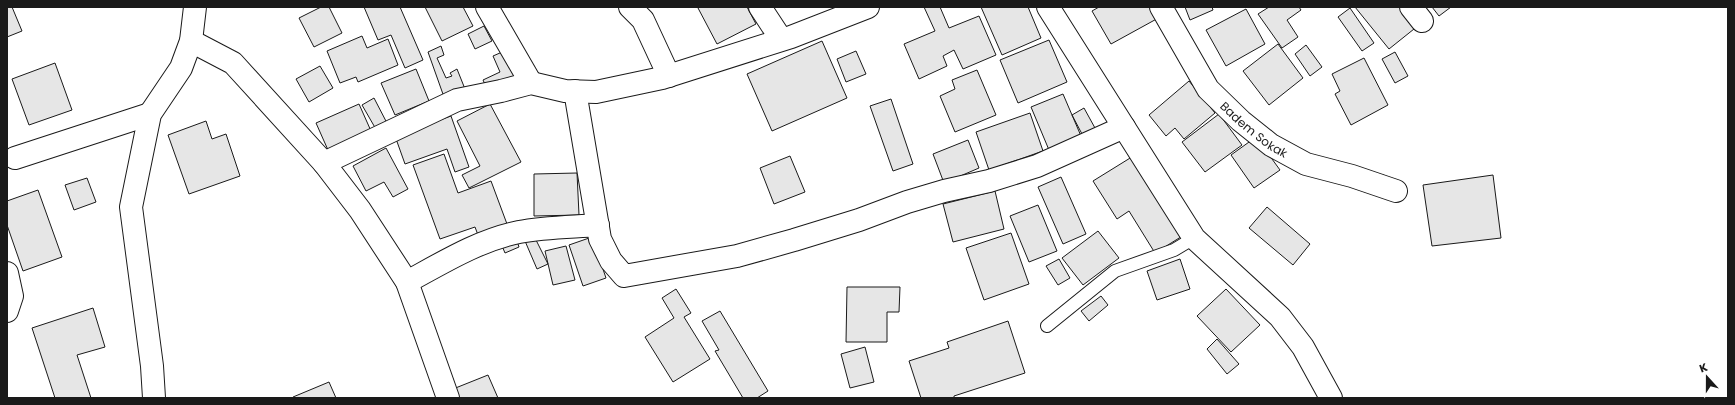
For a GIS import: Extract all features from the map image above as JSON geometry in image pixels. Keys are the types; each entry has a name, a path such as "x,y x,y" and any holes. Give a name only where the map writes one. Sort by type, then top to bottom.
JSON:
{"street":[{"path":"154,398 152,366 131,207 150,114 181,68 191,41 195,7"},
{"path":"630,7 643,20 669,76"},
{"path":"760,7 781,39"},
{"path":"324,163 457,100 531,83 565,91 596,92 669,76 781,39 868,7"},
{"path":"1048,7 1194,238 1280,317 1303,346 1331,398"},
{"name":"Badem Sokak","path":"1161,7 1208,89 1241,121 1271,145 1306,164 1352,176 1396,191"},
{"path":"490,8 531,83"},
{"path":"191,41 233,63 324,163 360,210 407,282 448,398"},
{"path":"575,91 600,239 611,261 624,276 730,258 794,240 859,220 907,202 944,191 989,181 1037,166 1124,127"},
{"path":"10,160 150,114"},
{"path":"407,282 450,258 478,245 518,232 598,225"},
{"path":"7,273 12,296 7,312"}],"lane":[{"path":"1047,326 1115,271 1174,250 1194,238"}],"building":[{"path":"7,7 12,7 22,31 7,37"},
{"path":"321,7 329,7 342,33 314,47 299,18"},
{"path":"364,7 400,7 423,60 405,68 391,35 378,40"},
{"path":"425,7 463,7 473,26 442,41"},
{"path":"747,7 756,24 717,44 698,8"},
{"path":"924,7 940,7 949,28 979,16 996,55 963,69 954,50 943,56 947,66 919,79 904,44 935,31"},
{"path":"981,7 1028,7 1041,38 1002,55"},
{"path":"1099,7 1156,7 1162,16 1111,44 1092,11"},
{"path":"1185,7 1212,7 1213,10 1190,20"},
{"path":"1269,7 1299,7 1301,10 1287,20 1298,37 1282,48 1258,14"},
{"path":"1355,7 1404,7 1419,25 1389,49"},
{"path":"1432,7 1451,7 1439,16"},
{"path":"1350,8 1374,43 1362,51 1338,17"},
{"path":"1246,9 1265,44 1226,66 1206,30"},
{"path":"484,26 492,41 475,49 468,34"},
{"path":"362,36 367,48 388,39 398,65 358,82 356,77 340,83 327,51"},
{"path":"1049,40 1067,82 1018,103 1000,60"},
{"path":"822,41 847,98 772,131 747,74"},
{"path":"1278,44 1303,78 1269,105 1243,71"},
{"path":"1306,45 1322,67 1310,76 1295,54"},
{"path":"441,46 444,55 437,58 446,78 452,76 450,73 457,69 465,89 444,97 428,52"},
{"path":"509,49 521,77 488,91 483,80 500,72 493,56"},
{"path":"856,51 866,74 846,82 837,59"},
{"path":"1395,52 1408,76 1395,83 1382,59"},
{"path":"1364,58 1388,105 1351,125 1335,94 1340,91 1332,74"},
{"path":"55,63 72,110 29,125 12,79"},
{"path":"320,66 333,88 309,102 296,79"},
{"path":"416,69 429,101 395,115 381,83"},
{"path":"977,70 996,115 955,132 940,96 955,89 952,80"},
{"path":"1189,81 1215,113 1184,139 1175,128 1166,136 1149,115"},
{"path":"1063,94 1081,136 1049,150 1031,107"},
{"path":"374,98 388,125 377,131 362,105"},
{"path":"891,99 913,164 893,171 870,106"},
{"path":"359,104 371,131 328,150 316,123"},
{"path":"490,104 521,162 469,188 462,175 480,166 457,121"},
{"path":"1084,108 1095,128 1082,134 1072,115"},
{"path":"1030,113 1043,151 989,170 976,132"},
{"path":"1219,114 1242,145 1205,172 1182,142"},
{"path":"451,116 469,167 455,172 447,149 405,164 395,136"},
{"path":"206,121 212,139 226,134 240,176 189,194 168,135"},
{"path":"1256,137 1280,170 1254,188 1231,155"},
{"path":"968,140 979,168 944,183 933,154"},
{"path":"386,148 408,189 393,197 384,182 366,191 353,166"},
{"path":"444,154 458,193 491,181 507,224 478,235 475,227 440,239 413,165"},
{"path":"1135,155 1184,235 1155,253 1129,211 1117,219 1093,181"},
{"path":"790,156 805,192 774,204 760,168"},
{"path":"577,173 579,215 534,216 534,174"},
{"path":"1493,175 1501,238 1432,246 1423,185"},
{"path":"1061,177 1086,234 1063,244 1038,187"},
{"path":"87,178 96,202 74,210 65,185"},
{"path":"38,190 62,257 23,271 7,225 7,201"},
{"path":"995,191 1004,229 953,242 943,204"},
{"path":"1038,205 1057,251 1029,262 1010,216"},
{"path":"1267,207 1310,244 1293,265 1249,228"},
{"path":"1098,231 1119,258 1083,285 1062,258"},
{"path":"1011,233 1029,284 984,300 966,248"},
{"path":"522,234 533,234 548,264 537,269"},
{"path":"515,235 519,247 505,253 500,241"},
{"path":"592,237 606,278 583,286 569,245"},
{"path":"566,246 575,280 553,285 545,251"},
{"path":"1059,259 1070,278 1058,285 1046,266"},
{"path":"1180,259 1190,289 1157,300 1147,271"},
{"path":"847,287 900,287 899,312 887,312 887,342 846,342"},
{"path":"676,289 691,313 684,317 710,359 673,382 645,337 674,318 662,298"},
{"path":"1226,289 1260,325 1231,352 1197,316"},
{"path":"1101,296 1108,305 1089,321 1081,311"},
{"path":"93,308 105,347 77,355 91,398 55,398 32,328"},
{"path":"720,311 768,391 757,398 743,398 715,351 719,350 702,321"},
{"path":"1008,321 1025,373 954,396 954,398 921,398 909,361 949,348 947,342"},
{"path":"1217,339 1239,364 1227,374 1207,349"},
{"path":"865,347 874,382 850,388 841,354"},
{"path":"488,375 498,398 457,398 453,389"},
{"path":"329,382 336,398 293,397"}]}
